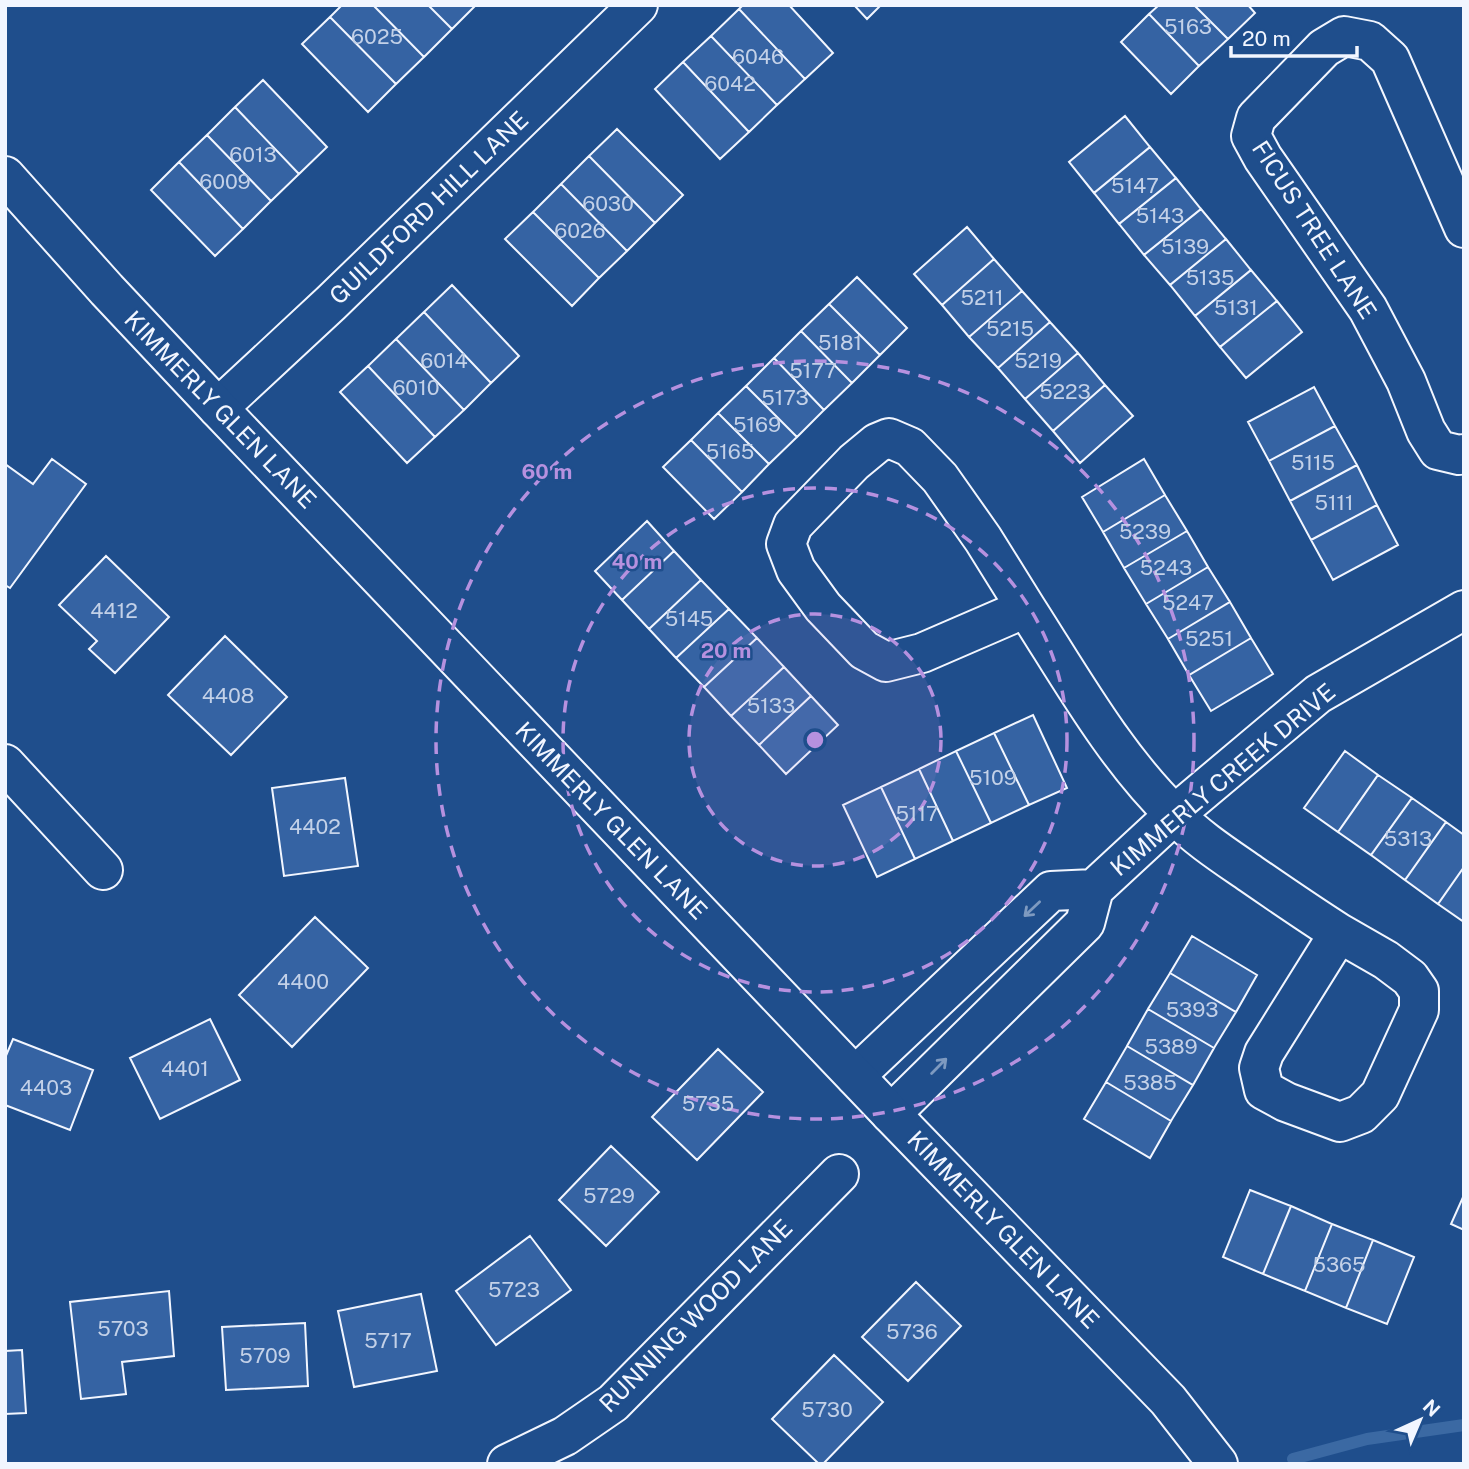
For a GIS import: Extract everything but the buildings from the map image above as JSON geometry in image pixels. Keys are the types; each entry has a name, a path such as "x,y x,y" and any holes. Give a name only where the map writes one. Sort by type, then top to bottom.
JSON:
{"street":[{"name":"GUILDFORD HILL LANE","path":"218,408 331,303 638,5"},
{"name":"FICUS TREE LANE","path":"1464,228 1390,59 1370,41 1344,36 1324,48 1256,118 1251,136 1257,147 1368,309 1438,450 1464,454"},
{"name":"KIMMERLY GLEN LANE","path":"5,176 218,408 1168,1401 1218,1464"},
{"path":"1026,608 922,653 886,662 864,650 823,607 796,569 786,544 793,525 854,462 877,443 890,438 910,447 940,478 983,539 1092,711 1130,763 1174,815 1212,847 1339,933 1385,960 1410,978 1419,991 1419,1010 1380,1095 1362,1114 1340,1122 1286,1102 1264,1090 1259,1068 1264,1053 1339,933"},
{"name":"KIMMERLY CREEK DRIVE","path":"891,1114 1085,923 1094,889 1174,815 1318,694 1464,610"},
{"path":"5,764 103,870"},
{"name":"KIMMERLY CREEK DRIVE","path":"855,1076 1052,891 1094,889"},
{"name":"RUNNING WOOD LANE","path":"507,1464 565,1436 613,1403 839,1174"}],"waterway":[{"path":"1293,1459 1367,1439 1464,1425"}]}
